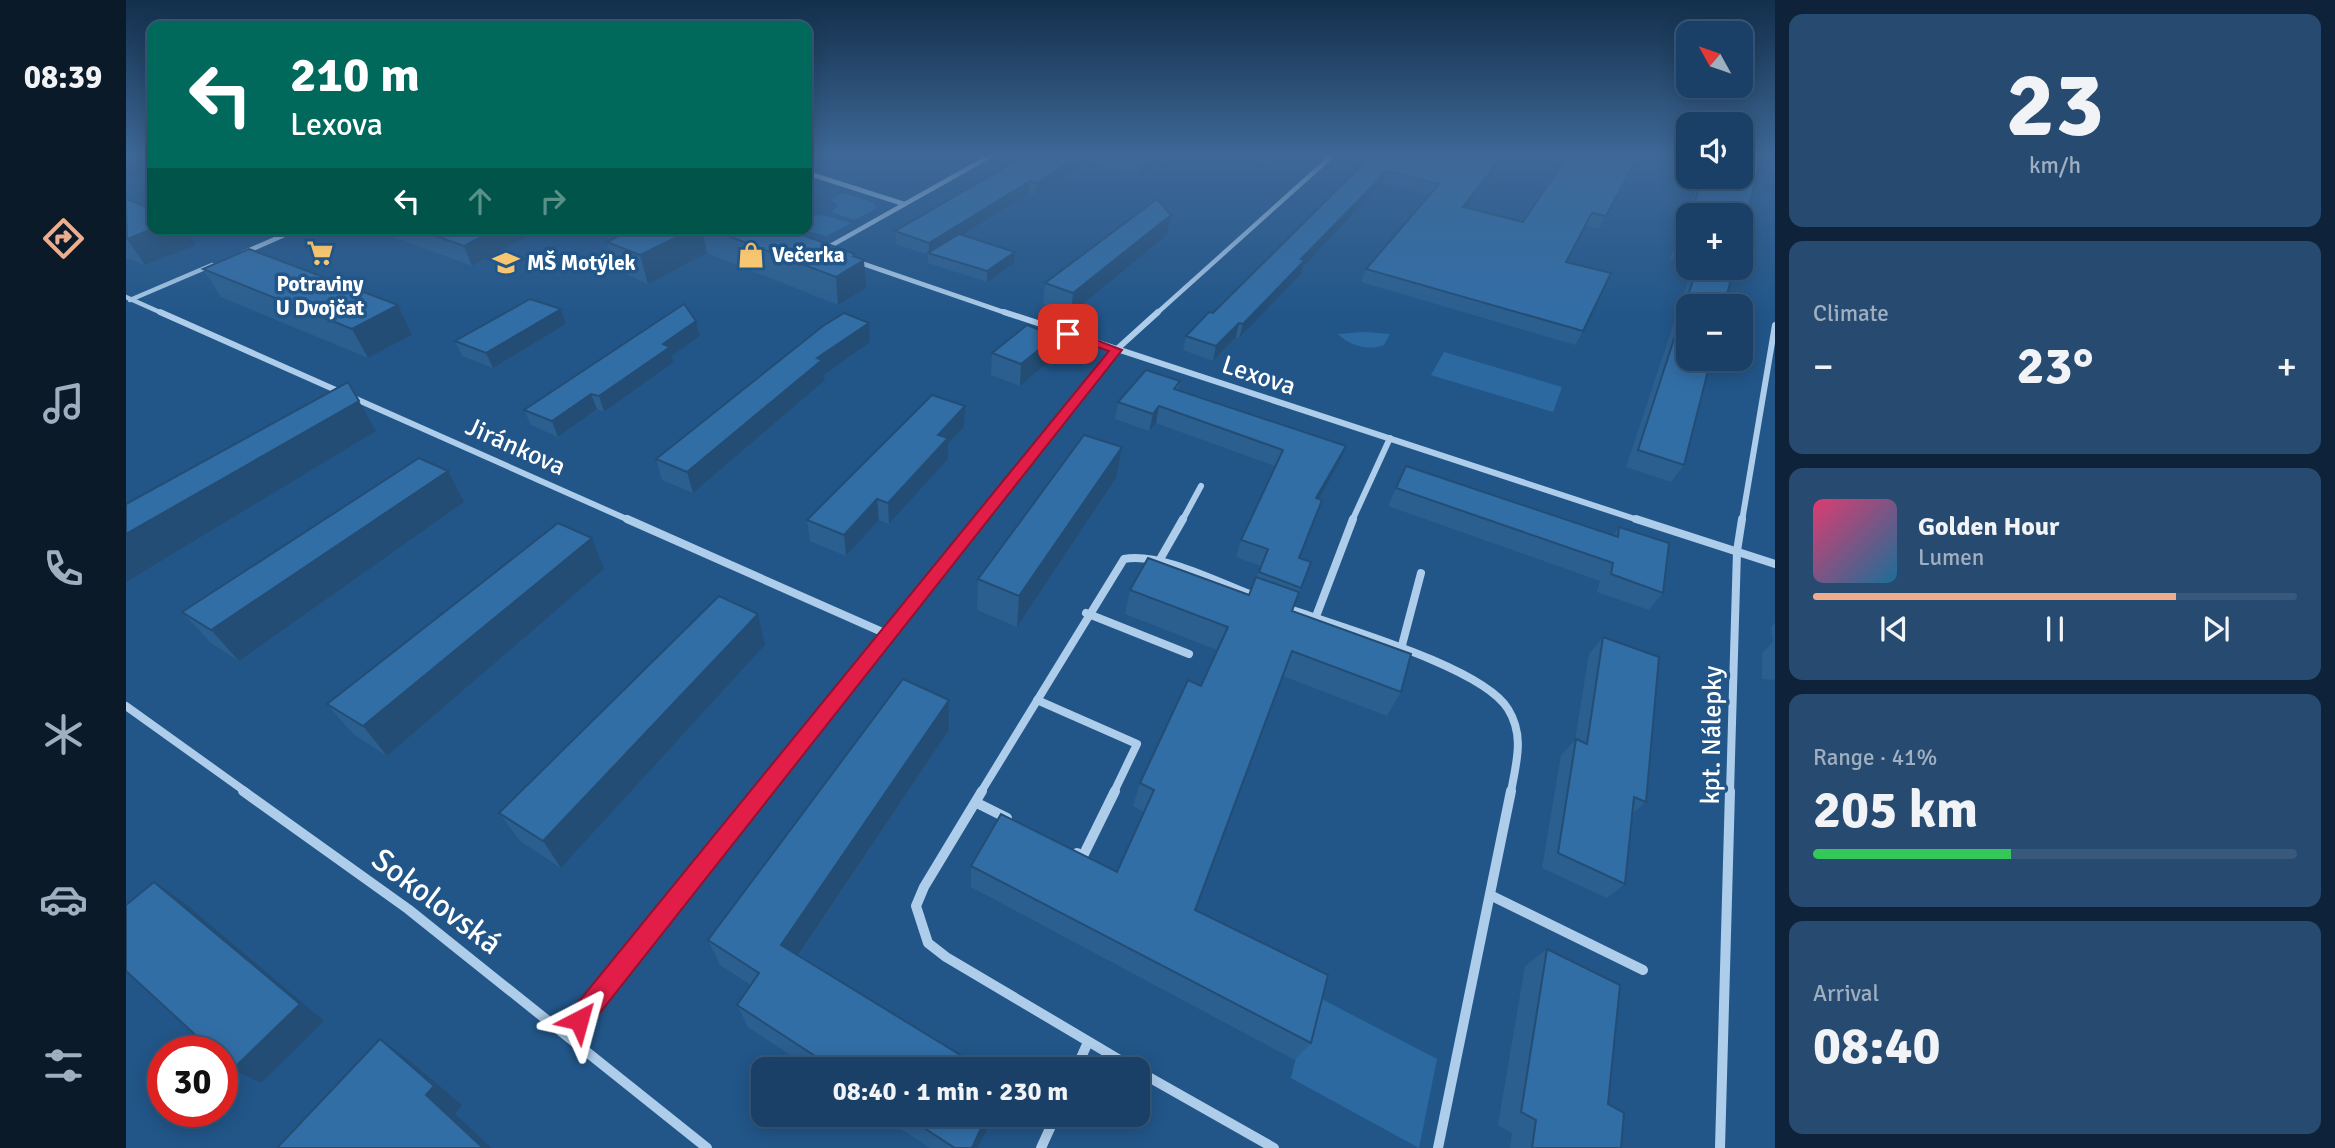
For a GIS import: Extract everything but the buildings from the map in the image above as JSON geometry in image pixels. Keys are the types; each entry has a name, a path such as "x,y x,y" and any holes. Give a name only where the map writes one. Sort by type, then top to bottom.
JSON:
{"street":[{"path":"824,249 896,209"},
{"path":"567,1035 1116,350 1273,209"},
{"path":"239,254 284,235"},
{"path":"813,245 833,253"},
{"name":"Lexova","path":"843,256 1116,350 1775,564"},
{"path":"128,299 215,264"},
{"name":"Jiránkova","path":"128,299 889,635"},
{"name":"kpt. Nálepky","path":"1720,1148 1737,551 1775,325"},
{"path":"1315,619 1356,510 1390,438"},
{"path":"1159,561 1201,486"},
{"path":"1114,1057 970,973 928,943 916,906 924,887 1086,613 1111,573 1124,559 1135,557 1159,561 1262,599"},
{"path":"1401,649 1421,573"},
{"path":"1274,603 1458,671 1493,690 1503,700 1517,724 1520,742 1492,896 1438,1148"},
{"path":"1086,613 1189,654"},
{"path":"1037,700 1137,744 1083,856 1071,850"},
{"name":"Sokolovská","path":"126,706 408,909 707,1148"},
{"path":"976,803 1012,820"},
{"path":"1492,896 1643,970"},
{"path":"1081,1057 1088,1042"},
{"path":"1150,1078 1274,1148"},
{"path":"1041,1148 1051,1127"}],"shaded area":[{"path":"876,209 855,220 834,213 833,210"},
{"path":"822,215 851,223 827,236 812,232 812,216"},
{"path":"1338,334 1390,334 1384,345 1371,348 1348,342"},
{"path":"1444,352 1562,387 1553,412 1431,375"},
{"path":"1312,994 1437,1059 1419,1148 1291,1078"}],"place":[{"name":"Potraviny U Dvojčat","path":"320,253"},
{"name":"Večerka","path":"751,255"},
{"name":"MŠ Motýlek","path":"506,263"}],"route":[{"path":"579,1020 1116,350 1068,334"}]}
